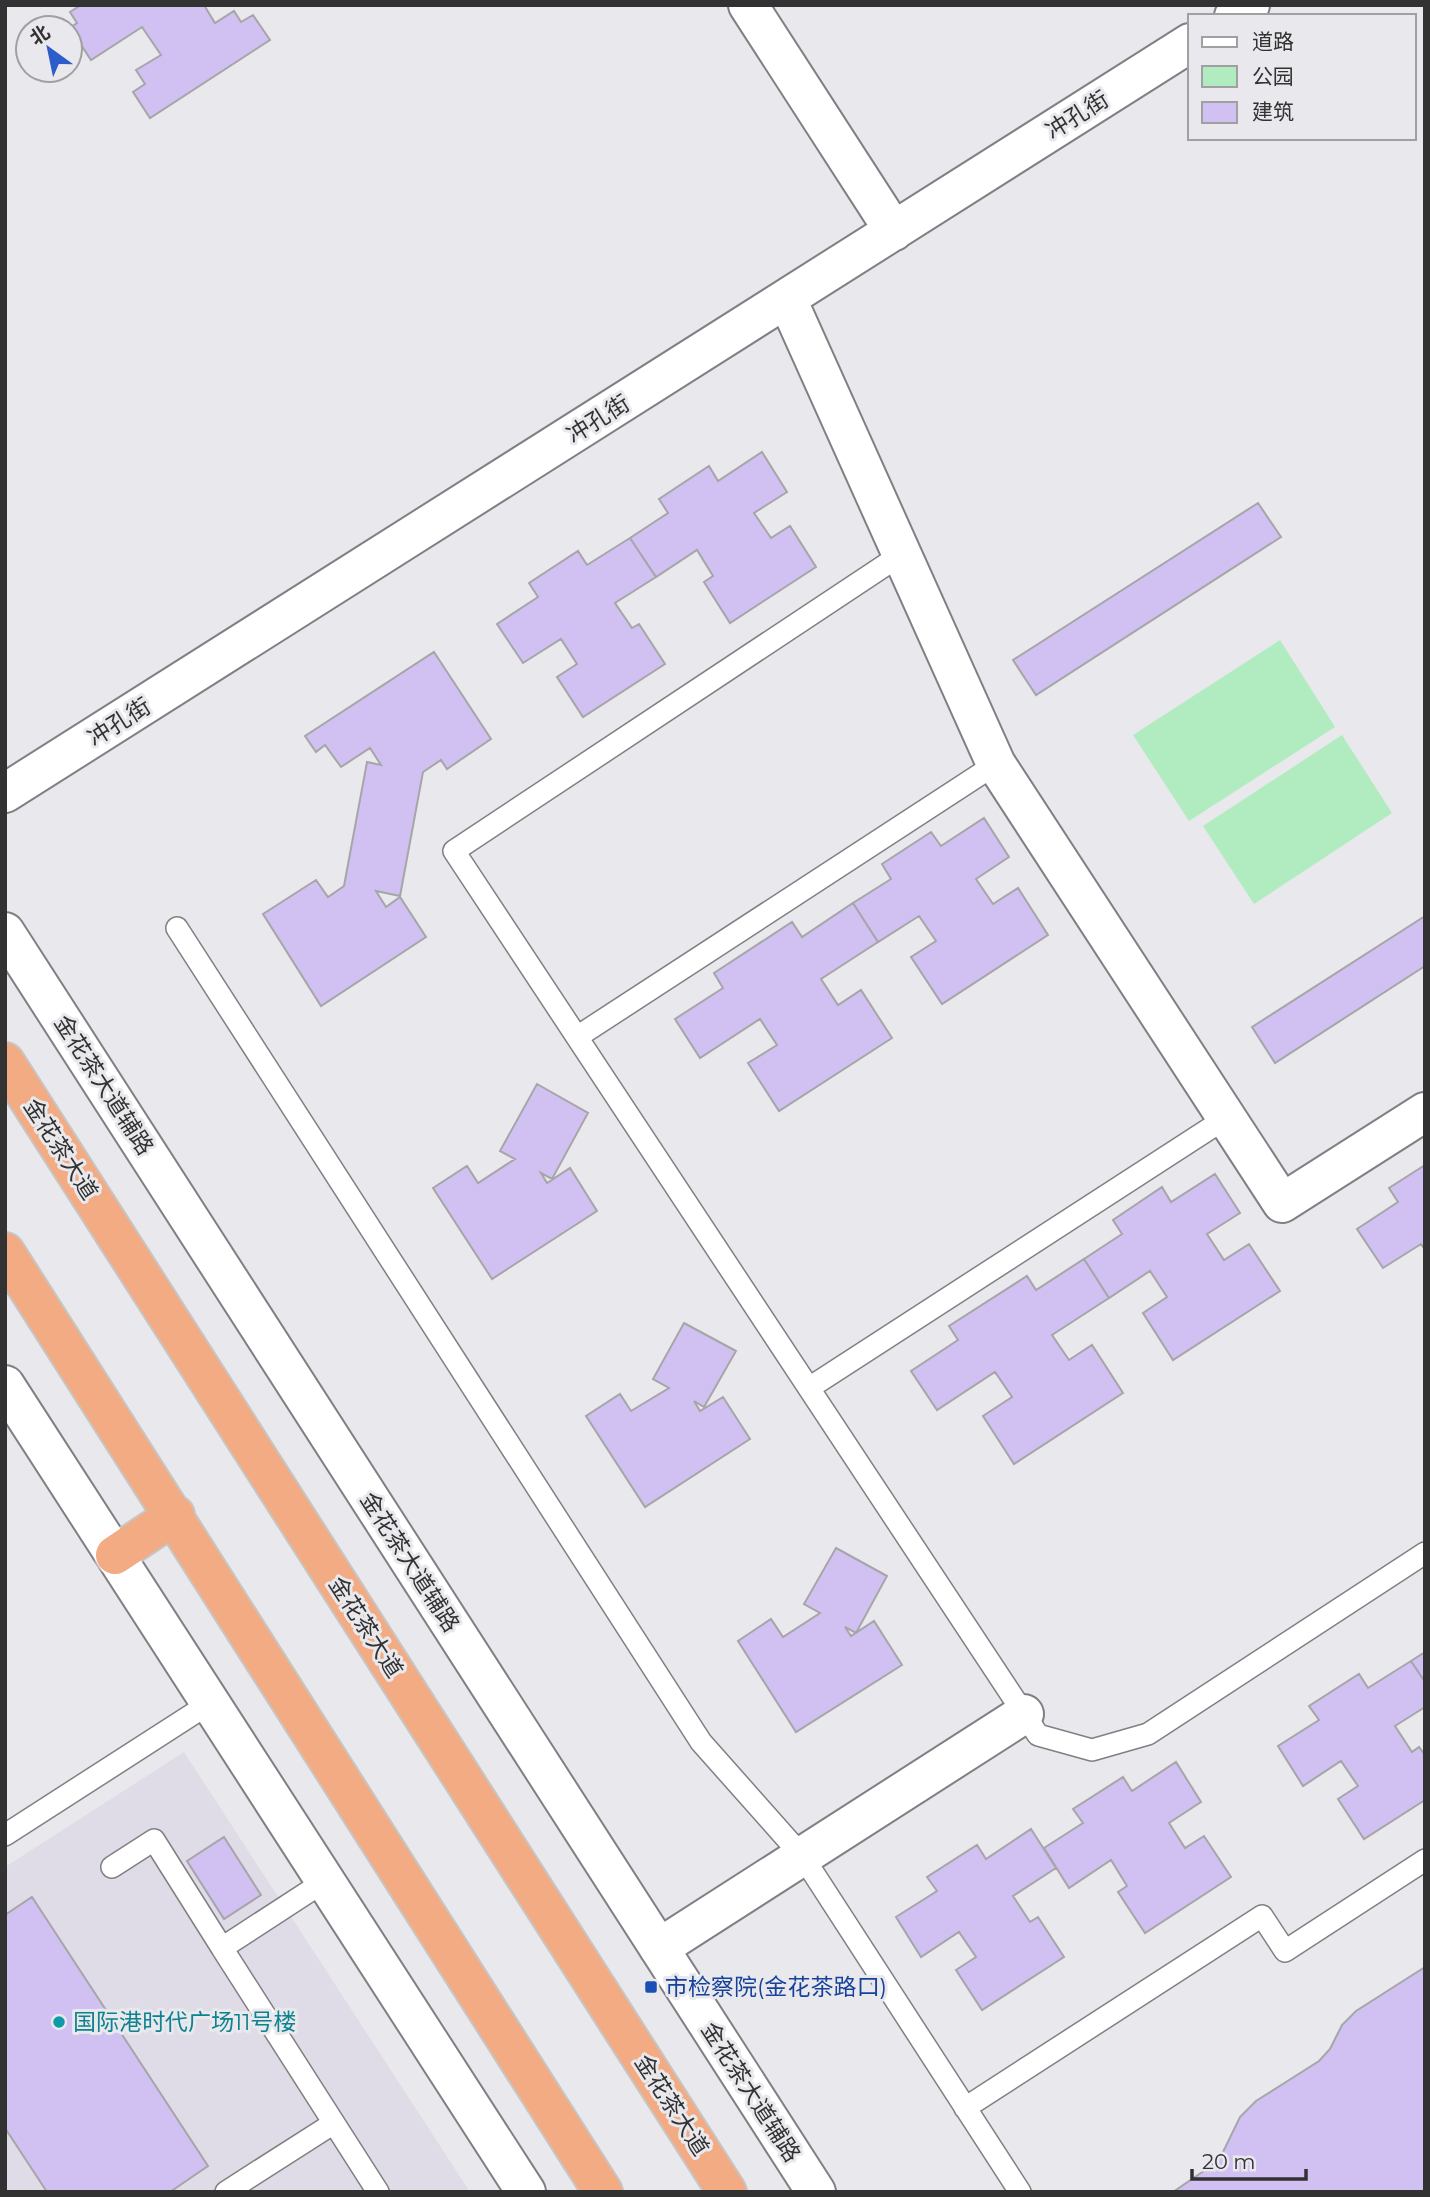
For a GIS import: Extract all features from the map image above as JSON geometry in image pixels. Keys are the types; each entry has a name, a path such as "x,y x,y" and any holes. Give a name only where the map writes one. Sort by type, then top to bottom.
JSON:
{"highway":[{"name":"金花茶大道","path":"5,1062 727,2192"},
{"path":"5,1252 175,1515 603,2192"},
{"path":"115,1555 175,1515"}],"street":[{"path":"748,5 894,231"},
{"name":"冲孔街","path":"5,793 1188,44"},
{"path":"787,299 996,764 1282,1203 1425,1112"},
{"name":"金花茶大道辅路","path":"5,932 816,2192"},
{"path":"5,1385 526,2192"},
{"path":"659,1948 1024,1714"}],"lane":[{"path":"902,554 454,851 1038,1735 1092,1749 1148,1734 1425,1553"},
{"path":"577,1037 996,764"},
{"path":"177,928 701,1742 803,1857 1020,2192"},
{"path":"808,1388 1226,1118"},
{"path":"5,1835 210,1703"},
{"path":"112,1867 154,1840 378,2192"},
{"path":"965,2108 1262,1916 1284,1951 1425,1860"},
{"path":"222,1948 326,1881"},
{"path":"226,2192 334,2123"}],"shaded area":[{"path":"184,1752 470,2192 5,2192 5,1867"}],"green space":[{"path":"1280,640 1335,727 1189,821 1133,735"},
{"path":"1342,735 1392,813 1254,904 1203,826"}],"building":[{"path":"81,5 204,5 215,23 234,11 241,22 253,15 270,40 150,118 133,92 145,84 136,70 161,55 142,27 91,60 84,49 84,14 70,12"},
{"path":"762,452 787,492 754,513 771,538 790,526 816,567 730,623 704,582 713,576 697,550 656,577 630,538 668,513 659,499 709,466 718,481"},
{"path":"1258,503 1281,537 1036,695 1013,660"},
{"path":"630,538 656,577 615,603 632,628 639,624 665,664 583,717 557,677 577,664 561,639 523,663 497,624 538,597 529,583 578,551 587,565"},
{"path":"434,652 491,739 447,769 441,760 423,772 400,896 376,891 386,907 400,897 426,937 321,1006 263,914 316,880 328,897 344,886 367,762 381,765 370,748 341,767 325,745 316,752 305,736"},
{"path":"984,818 1009,857 976,879 993,904 1018,888 1048,935 942,1004 911,957 936,941 919,916 878,942 853,903 891,879 882,864 931,832 941,846"},
{"path":"853,903 878,942 821,979 838,1005 861,990 892,1038 779,1111 748,1063 777,1045 760,1019 700,1058 675,1019 723,988 714,973 792,922 802,937"},
{"path":"1425,916 1425,966 1275,1063 1252,1027"},
{"path":"537,1084 588,1113 552,1179 541,1173 547,1183 570,1168 597,1211 492,1279 433,1188 467,1166 478,1183 515,1159 500,1151"},
{"path":"1425,1165 1425,1250 1421,1244 1383,1268 1357,1229 1398,1202 1389,1188"},
{"path":"1215,1174 1240,1213 1207,1234 1224,1260 1249,1244 1280,1291 1173,1360 1143,1313 1167,1297 1150,1271 1109,1298 1084,1259 1122,1234 1113,1220 1162,1187 1171,1202"},
{"path":"1084,1259 1109,1298 1052,1335 1069,1360 1092,1345 1123,1393 1014,1464 983,1416 1012,1397 995,1372 937,1410 911,1371 958,1340 949,1326 1027,1276 1036,1290"},
{"path":"684,1323 736,1351 704,1407 694,1401 700,1411 723,1397 750,1439 645,1507 586,1416 620,1394 631,1411 669,1388 653,1379"},
{"path":"836,1548 887,1576 856,1633 874,1621 902,1665 796,1732 738,1641 771,1619 783,1637 820,1613 804,1604","holes":["845,1627 856,1633 851,1636"]},
{"path":"1425,1652 1425,1682 1411,1661"},
{"path":"1411,1661 1425,1682 1425,1707 1395,1726 1412,1752 1419,1747 1425,1755 1425,1800 1364,1839 1338,1799 1358,1786 1341,1761 1303,1786 1278,1746 1319,1720 1309,1706 1359,1674 1368,1688"},
{"path":"1176,1762 1201,1802 1169,1823 1185,1848 1204,1836 1231,1877 1145,1933 1118,1892 1127,1886 1111,1860 1069,1888 1044,1848 1083,1823 1073,1809 1123,1777 1132,1791"},
{"path":"1031,1829 1056,1868 1013,1896 1030,1922 1038,1917 1064,1957 982,2010 956,1970 976,1957 959,1932 921,1957 896,1917 937,1891 927,1877 977,1845 986,1859"},
{"path":"224,1837 261,1895 224,1919 187,1861"},
{"name":"国际港时代广场11号楼","path":"32,1897 208,2166 170,2192 47,2192 5,2128 5,1915"},
{"path":"1425,1967 1425,2192 1173,2192 1211,2166 1223,2152 1240,2117 1256,2101 1319,2061 1330,2049 1342,2025 1356,2011"}],"place":[{"name":"市检察院(金花茶路口)","path":"651,1987"},
{"name":"国际港时代广场11号楼","path":"59,2022"}]}
